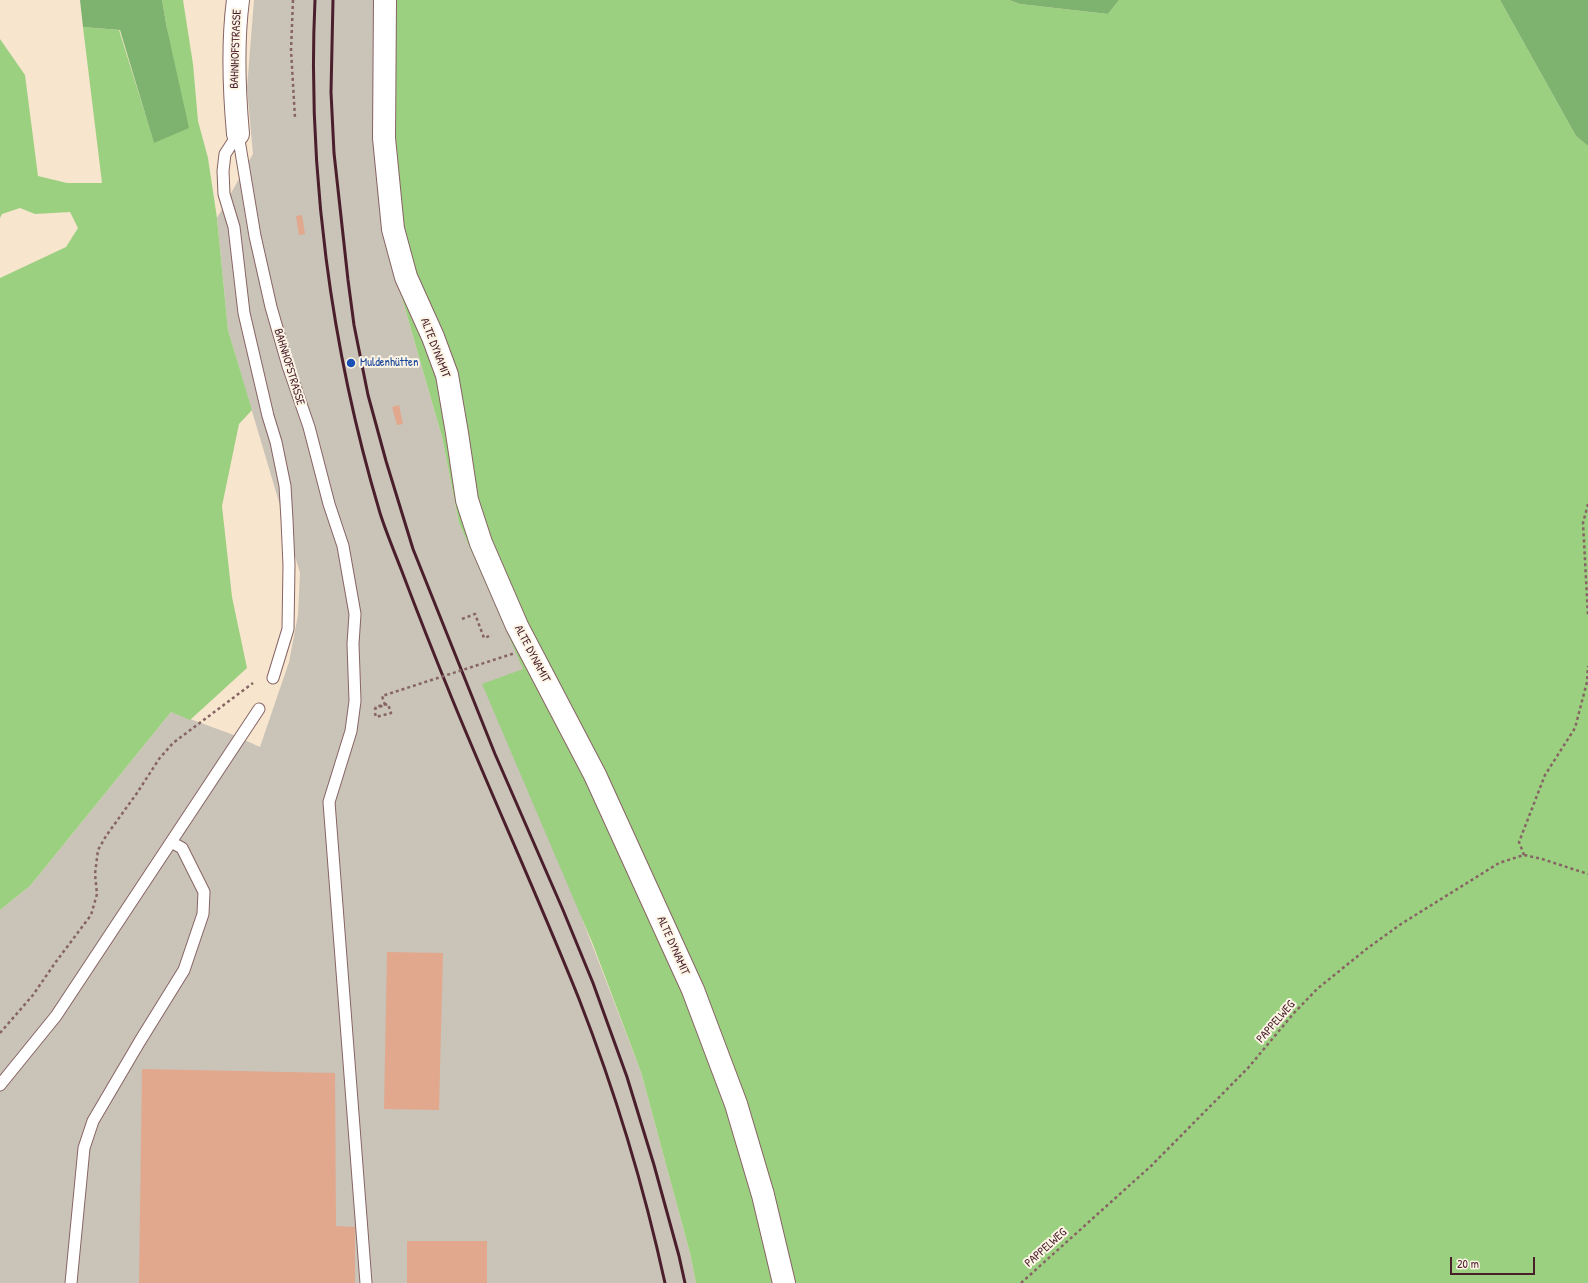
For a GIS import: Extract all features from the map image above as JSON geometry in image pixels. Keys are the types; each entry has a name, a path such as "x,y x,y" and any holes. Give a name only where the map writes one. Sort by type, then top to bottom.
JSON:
{"street":[{"name":"BAHNHOFSTRASSE","path":"238,0 235,23 234,88 238,134"},
{"name":"ALTE DYNAMIT","path":"385,0 384,138 393,228 406,277 433,337 447,375 467,500 480,543 517,626 598,782 693,990 736,1104 763,1194 784,1283"}],"lane":[{"path":"238,134 225,154 223,171 224,194 234,227 244,313 268,416 276,442 285,486 290,565 288,629 273,678"},
{"name":"BAHNHOFSTRASSE","path":"238,134 255,236 271,307 288,366 309,427 329,504 344,546 355,614 352,644 355,701 351,731 329,802 366,1283"},
{"path":"0,1085 56,1016 259,709"},
{"path":"71,1283 84,1148 93,1121 184,970 203,914 204,892 182,848 171,842"}],"path":[{"path":"293,0 291,50 295,118"},
{"path":"1588,504 1583,523 1588,616"},
{"path":"376,717 391,713 388,704 374,708 385,705 382,696 515,653"},
{"path":"1588,666 1587,682 1575,728 1546,775 1519,842 1524,855 1542,859 1588,874"},
{"path":"0,1033 33,995 91,915 98,894 95,874 98,850 159,759 173,743 197,727 251,684 273,678"},
{"name":"PAPPELWEG","path":"1021,1283 1151,1166 1248,1068 1317,989 1401,924 1460,889 1499,863 1524,855"}],"shaded area":[{"path":"254,0 379,0 396,277 442,437 459,523 550,729 583,921 641,1072 690,1253 696,1283 0,1283 0,910 30,886 171,712 231,734 260,747 289,662 298,615 300,573 228,330 217,218 253,154 247,88"}],"green space":[{"path":"80,0 162,0 189,128 154,143 120,30 83,27"},
{"path":"162,0 183,0 193,64 198,121 208,158 217,218 228,330 252,410 239,424 222,506 232,597 247,668 190,720 171,712 30,886 0,910 0,278 66,247 78,228 70,212 35,214 20,208 2,214 0,218 0,39 25,75 38,176 67,183 102,183 83,27 119,30 154,142 167,29"},
{"path":"379,0 1009,0 1020,4 1108,14 1119,0 1500,0 1576,136 1588,146 1588,1283 696,1283 690,1253 641,1072 592,942 482,684 523,669 459,523 442,437 396,277"},
{"path":"1009,0 1119,0 1108,14 1020,4"},
{"path":"1500,0 1588,0 1588,146 1576,136"}],"building":[{"path":"302,215 305,234 299,235 296,216"},
{"path":"399,405 403,424 397,425 392,407"},
{"path":"387,952 443,953 439,1110 384,1109"},
{"path":"142,1069 335,1073 336,1226 355,1227 355,1283 139,1283"},
{"path":"407,1241 487,1241 487,1283 407,1283"}],"railway":[{"path":"315,0 313,64 319,194 326,259 336,323 348,388 363,451 382,520 446,685 564,962 605,1069 638,1175 665,1283"},
{"path":"333,0 331,92 334,153 348,280 354,325 368,395 386,461 413,549 495,754 593,983 627,1077 654,1165 685,1283"}],"place":[{"name":"Muldenhütten","path":"351,363"}]}
